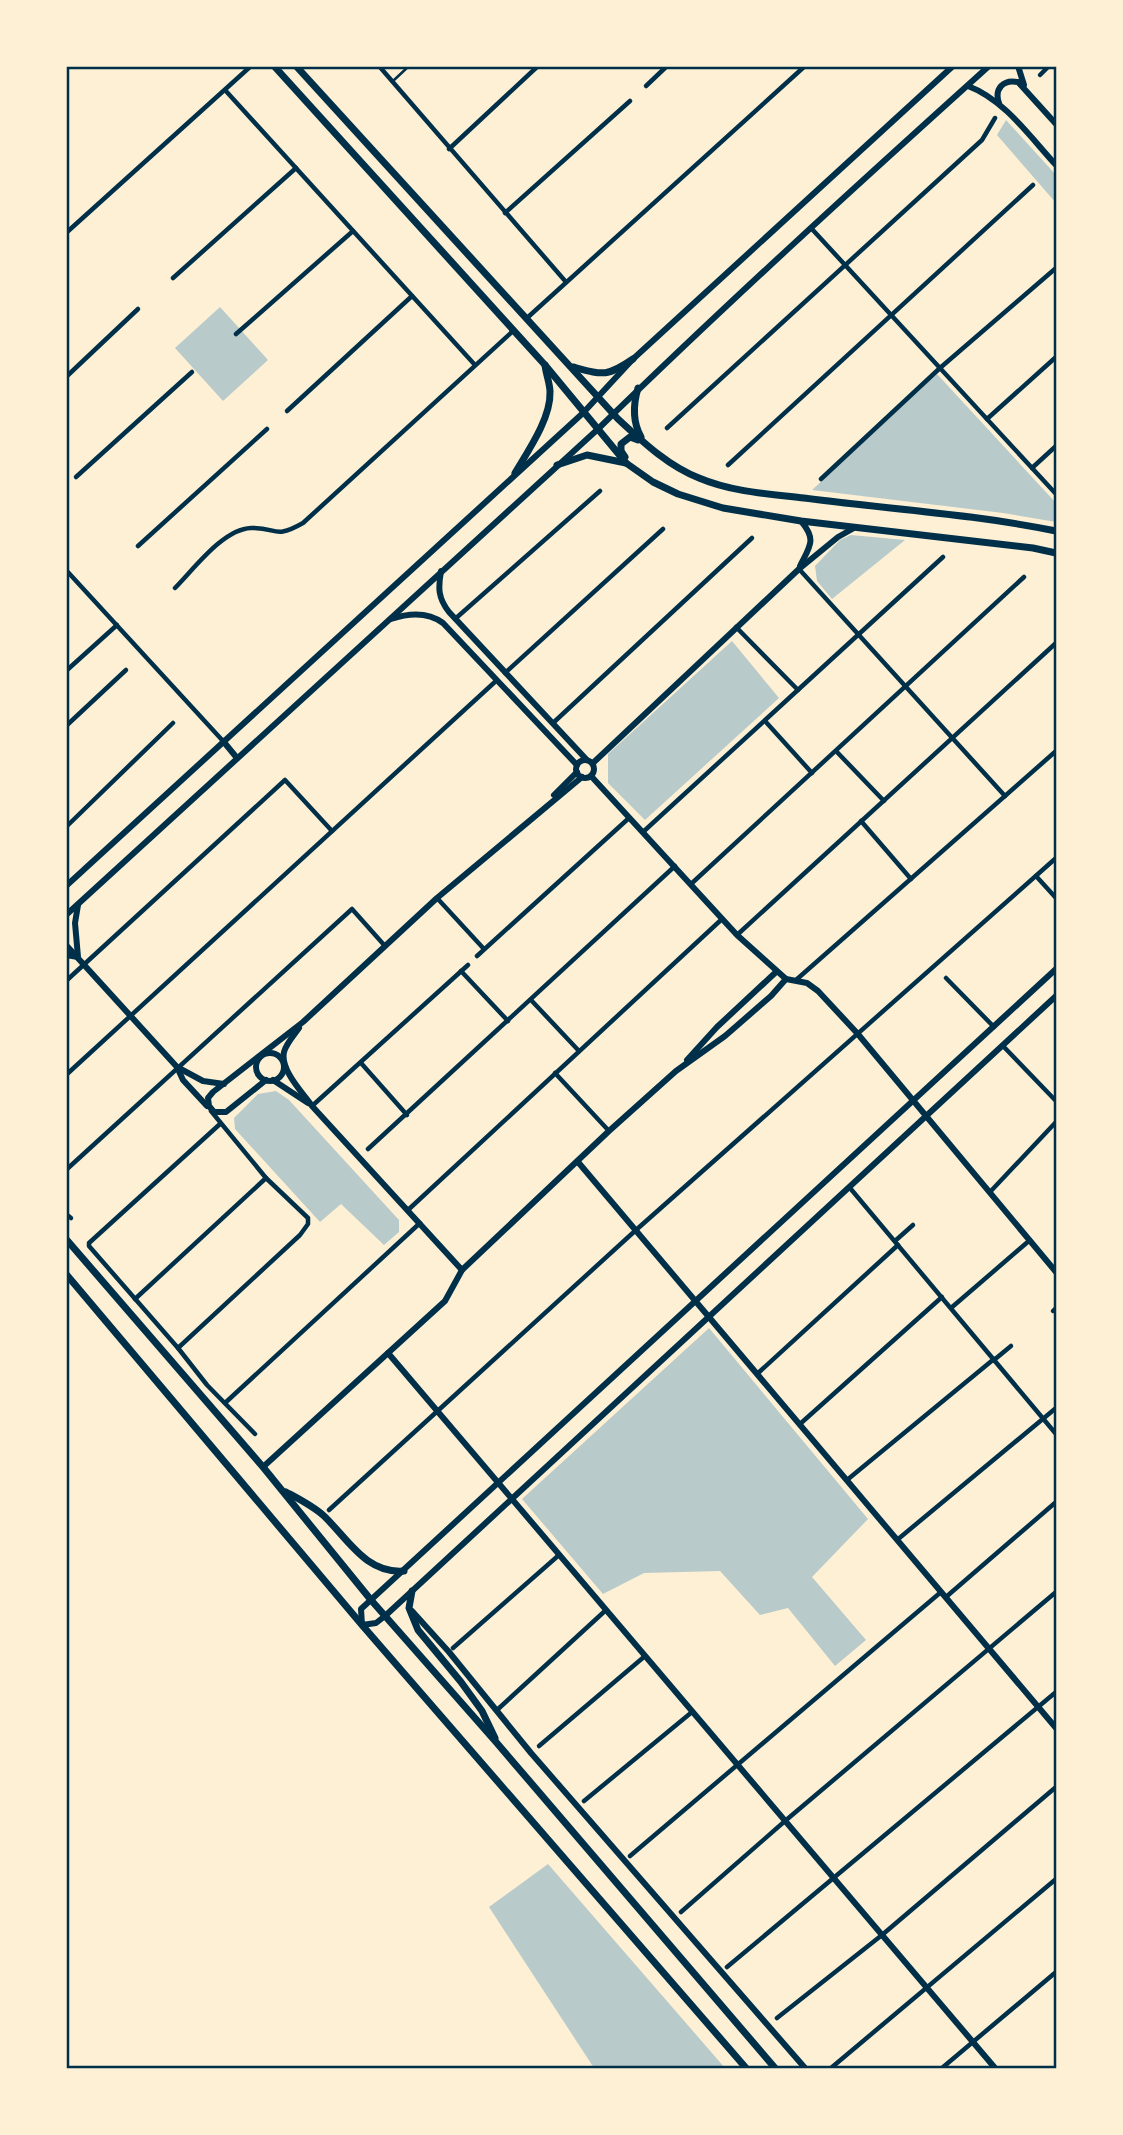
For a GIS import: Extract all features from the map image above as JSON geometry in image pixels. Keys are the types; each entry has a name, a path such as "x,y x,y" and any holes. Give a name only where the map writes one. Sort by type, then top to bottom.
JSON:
{"main road":[{"path":"274,66 514,331 626,463 653,482 702,502 743,512 1056,553"},
{"path":"296,66 612,412 664,459 698,478 723,486 773,495 1056,531"},
{"path":"571,367 596,373 615,372 634,359"},
{"path":"515,473 538,433 546,412 551,393 544,365"},
{"path":"638,388 634,423 645,443"},
{"path":"634,469 621,451 621,444 630,437 645,443"},
{"path":"557,465 587,455 626,463"},
{"path":"66,1238 263,1467 371,1600 775,2068"},
{"path":"66,1274 362,1625 746,2068"},
{"path":"280,1489 324,1516 352,1548 371,1563 386,1570 404,1571"},
{"path":"412,1591 409,1608 418,1630 482,1711 496,1742"}],"street":[{"path":"66,233 251,66"},
{"path":"379,66 566,282"},
{"path":"449,149 538,66"},
{"path":"646,86 667,66"},
{"path":"527,318 805,66"},
{"path":"66,886 583,413 634,359 953,66"},
{"path":"66,915 598,429 612,412 989,66"},
{"path":"1018,66 1024,87"},
{"path":"1040,75 1049,66"},
{"path":"1000,105 997,96 1004,83 1013,81 1024,87 1056,124"},
{"path":"968,86 1000,105 1056,165"},
{"path":"225,90 475,365"},
{"path":"505,212 630,100"},
{"path":"667,428 982,140 995,118"},
{"path":"173,278 296,168"},
{"path":"728,465 1033,185"},
{"path":"811,228 1056,495"},
{"path":"236,334 353,231"},
{"path":"821,479 940,368 1056,268"},
{"path":"286,411 412,296"},
{"path":"66,377 138,309"},
{"path":"175,588 220,541 236,530 250,528 286,533 303,523 514,331"},
{"path":"987,419 1056,357"},
{"path":"76,477 192,372"},
{"path":"138,546 267,429"},
{"path":"1032,468 1056,446"},
{"path":"447,627 600,491"},
{"path":"799,569 811,544 811,537 801,521"},
{"path":"303,1021 284,1051 284,1071 280,1077 270,1080 226,1112 218,1114 211,1110 208,1102 210,1094 303,1021 437,898 530,819 589,761 799,569 838,537 856,527"},
{"path":"66,1076 663,529"},
{"path":"544,730 752,538"},
{"path":"643,832 943,557"},
{"path":"799,569 1005,796"},
{"path":"66,570 237,758"},
{"path":"441,570 438,585 440,600 589,761 595,770 591,776"},
{"path":"691,884 1024,577"},
{"path":"386,621 405,614 433,616 447,627 544,730 578,772 591,776 737,935 786,979 807,983 818,991 857,1033 1056,1270"},
{"path":"66,671 117,625"},
{"path":"736,626 798,690"},
{"path":"737,935 1056,643"},
{"path":"66,726 126,670"},
{"path":"765,721 811,773"},
{"path":"66,827 173,723"},
{"path":"836,751 884,801"},
{"path":"796,980 1056,751"},
{"path":"66,981 285,780 332,831"},
{"path":"477,956 630,817"},
{"path":"861,821 911,879"},
{"path":"329,1510 636,1230 1056,858"},
{"path":"368,1149 675,866"},
{"path":"1036,876 1056,898"},
{"path":"437,898 484,949"},
{"path":"78,904 75,923 78,957"},
{"path":"66,1171 352,909 385,946"},
{"path":"408,1210 722,919"},
{"path":"66,945 177,1067 183,1080 267,1178 308,1218 305,1231 178,1348"},
{"path":"66,955 78,957"},
{"path":"312,1106 468,965"},
{"path":"1056,969 499,1485 361,1609 362,1625 376,1623 385,1616 1056,996"},
{"path":"461,971 508,1021"},
{"path":"263,1467 445,1301 462,1270 676,1071 717,1027 776,972"},
{"path":"946,978 993,1027"},
{"path":"676,1071 725,1036 771,996 786,979"},
{"path":"531,1000 579,1051"},
{"path":"1003,1046 1056,1101"},
{"path":"312,1106 260,1076 256,1070 261,1056 274,1053 280,1057 312,1106 462,1270"},
{"path":"360,1063 407,1115"},
{"path":"177,1067 203,1081 226,1084"},
{"path":"555,1073 609,1131"},
{"path":"990,1192 1056,1122"},
{"path":"220,1124 93,1238 89,1246 207,1385 255,1434"},
{"path":"578,1162 1056,1728"},
{"path":"135,1299 267,1178"},
{"path":"850,1188 1056,1434"},
{"path":"225,1403 420,1223"},
{"path":"757,1374 913,1226"},
{"path":"951,1308 1030,1240"},
{"path":"800,1424 942,1297"},
{"path":"847,1480 1011,1346"},
{"path":"388,1353 995,2068"},
{"path":"897,1540 1056,1408"},
{"path":"629,1856 1056,1502"},
{"path":"453,1648 559,1555"},
{"path":"681,1912 1056,1592"},
{"path":"409,1608 531,1753 805,2068"},
{"path":"497,1710 606,1610"},
{"path":"539,1746 645,1656"},
{"path":"727,1967 1056,1692"},
{"path":"584,1801 692,1712"},
{"path":"777,2018 882,1935 1056,1787"},
{"path":"831,2068 1056,1879"},
{"path":"942,2068 1056,1972"}],"lane":[{"path":"393,82 409,66"}],"shaded area":[{"path":"1006,120 1056,175 1056,203 997,135"},
{"path":"220,307 268,360 223,401 175,348"},
{"path":"937,374 1056,503 1056,522 812,490"},
{"path":"851,535 905,540 832,599 817,581 815,566 840,540"},
{"path":"732,641 779,698 645,820 608,783 608,754"},
{"path":"276,1091 289,1100 399,1220 399,1232 384,1245 341,1204 320,1222 235,1129 234,1118 258,1094"},
{"path":"709,1328 868,1519 812,1577 866,1640 835,1666 788,1608 760,1615 720,1571 644,1573 603,1594 522,1499"},
{"path":"548,1864 725,2068 594,2068 489,1907"}]}
